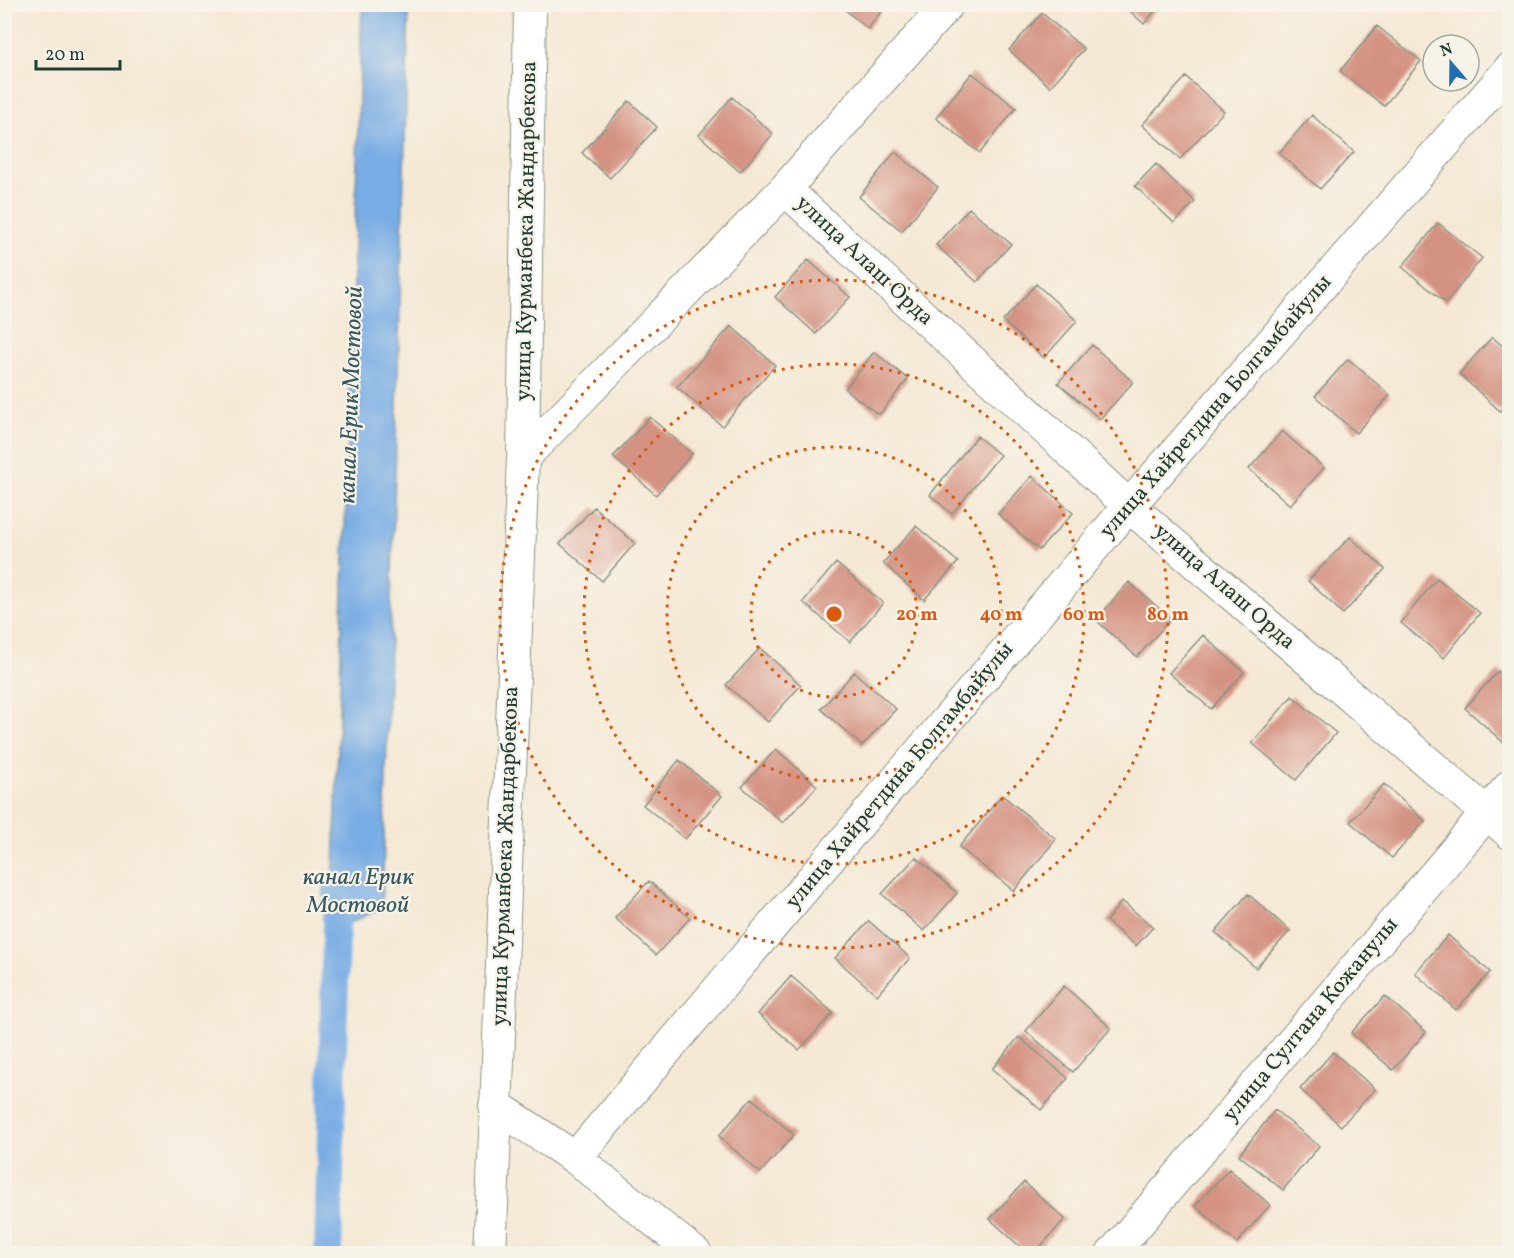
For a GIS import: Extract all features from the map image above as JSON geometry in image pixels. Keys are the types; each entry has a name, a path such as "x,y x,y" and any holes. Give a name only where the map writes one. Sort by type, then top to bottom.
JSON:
{"street":[{"name":"улица Курманбека Жандарбекова","path":"490,1254 523,458 530,4"},
{"name":"улица Курманбека Жандарбекова","path":"523,458 785,189 948,4"},
{"name":"улица Хайретдина Болгамбайулы","path":"574,1158 1129,506 1509,69"},
{"name":"улица Алаш Орда","path":"785,189 1129,506 1498,823"},
{"name":"улица Султана Кожанулы","path":"1112,1254 1498,823 1509,786"},
{"path":"495,1105 574,1158 696,1254"}],"water":[{"name":"канал Ерик Мостовой","path":"362,5 409,5 382,909 332,930"}],"building":[{"path":"838,4 887,4 868,29"},
{"path":"1122,4 1161,4 1144,24"},
{"path":"1042,13 1084,49 1050,87 1009,50"},
{"path":"1377,26 1421,61 1384,106 1340,71"},
{"path":"972,73 1016,108 980,153 936,118"},
{"path":"1186,77 1224,111 1180,159 1142,125"},
{"path":"732,97 773,134 740,172 699,135"},
{"path":"629,101 657,127 610,178 582,153"},
{"path":"1312,115 1354,152 1320,189 1279,153"},
{"path":"895,152 938,187 902,231 859,197"},
{"path":"1156,164 1195,202 1174,223 1135,186"},
{"path":"969,208 1011,244 977,282 936,245"},
{"path":"1438,223 1482,258 1446,303 1402,267"},
{"path":"808,260 850,297 816,334 775,297"},
{"path":"1036,284 1077,321 1044,358 1003,321"},
{"path":"731,326 775,365 722,426 677,387"},
{"path":"1492,337 1510,352 1510,401 1500,411 1459,374"},
{"path":"1092,345 1133,382 1100,419 1058,383"},
{"path":"874,352 908,379 879,415 845,389"},
{"path":"1348,359 1390,395 1356,433 1315,396"},
{"path":"650,417 692,454 656,495 613,457"},
{"path":"1282,431 1324,468 1290,505 1249,469"},
{"path":"977,436 1000,455 952,514 930,495"},
{"path":"1032,476 1073,513 1039,550 998,514"},
{"path":"594,507 635,543 602,581 560,544"},
{"path":"916,526 958,562 924,600 883,563"},
{"path":"1350,537 1385,569 1343,614 1308,581"},
{"path":"836,563 883,603 850,642 803,602"},
{"path":"1437,578 1480,613 1444,658 1401,623"},
{"path":"1129,582 1171,619 1137,657 1096,620"},
{"path":"1203,635 1244,672 1211,709 1169,673"},
{"path":"760,648 801,685 768,722 726,685"},
{"path":"1498,671 1510,681 1510,741 1506,745 1465,708"},
{"path":"854,672 896,709 862,746 821,709"},
{"path":"1292,696 1336,733 1296,780 1252,743"},
{"path":"776,749 817,786 783,823 742,787"},
{"path":"679,760 722,796 685,839 643,805"},
{"path":"1384,784 1425,821 1392,858 1350,822"},
{"path":"1002,795 1056,839 1014,891 959,847"},
{"path":"916,857 957,893 924,931 882,894"},
{"path":"649,881 690,918 656,955 615,918"},
{"path":"1248,894 1290,931 1256,968 1215,932"},
{"path":"1122,901 1153,927 1136,946 1106,921"},
{"path":"869,921 910,958 877,995 835,958"},
{"path":"1448,935 1490,972 1456,1010 1415,973"},
{"path":"791,976 833,1013 799,1050 758,1014"},
{"path":"1064,986 1111,1028 1073,1072 1026,1031"},
{"path":"1385,996 1426,1032 1393,1070 1351,1033"},
{"path":"1019,1037 1068,1078 1041,1110 992,1069"},
{"path":"1333,1052 1375,1089 1341,1126 1300,1089"},
{"path":"752,1098 794,1135 760,1173 719,1136"},
{"path":"1275,1110 1319,1146 1283,1190 1239,1155"},
{"path":"1229,1169 1270,1205 1237,1243 1195,1206"},
{"path":"1024,1182 1065,1219 1034,1254 1028,1254 990,1219"}],"waterway":[{"name":"канал Ерик Мостовой","path":"328,1254 337,888"}]}
